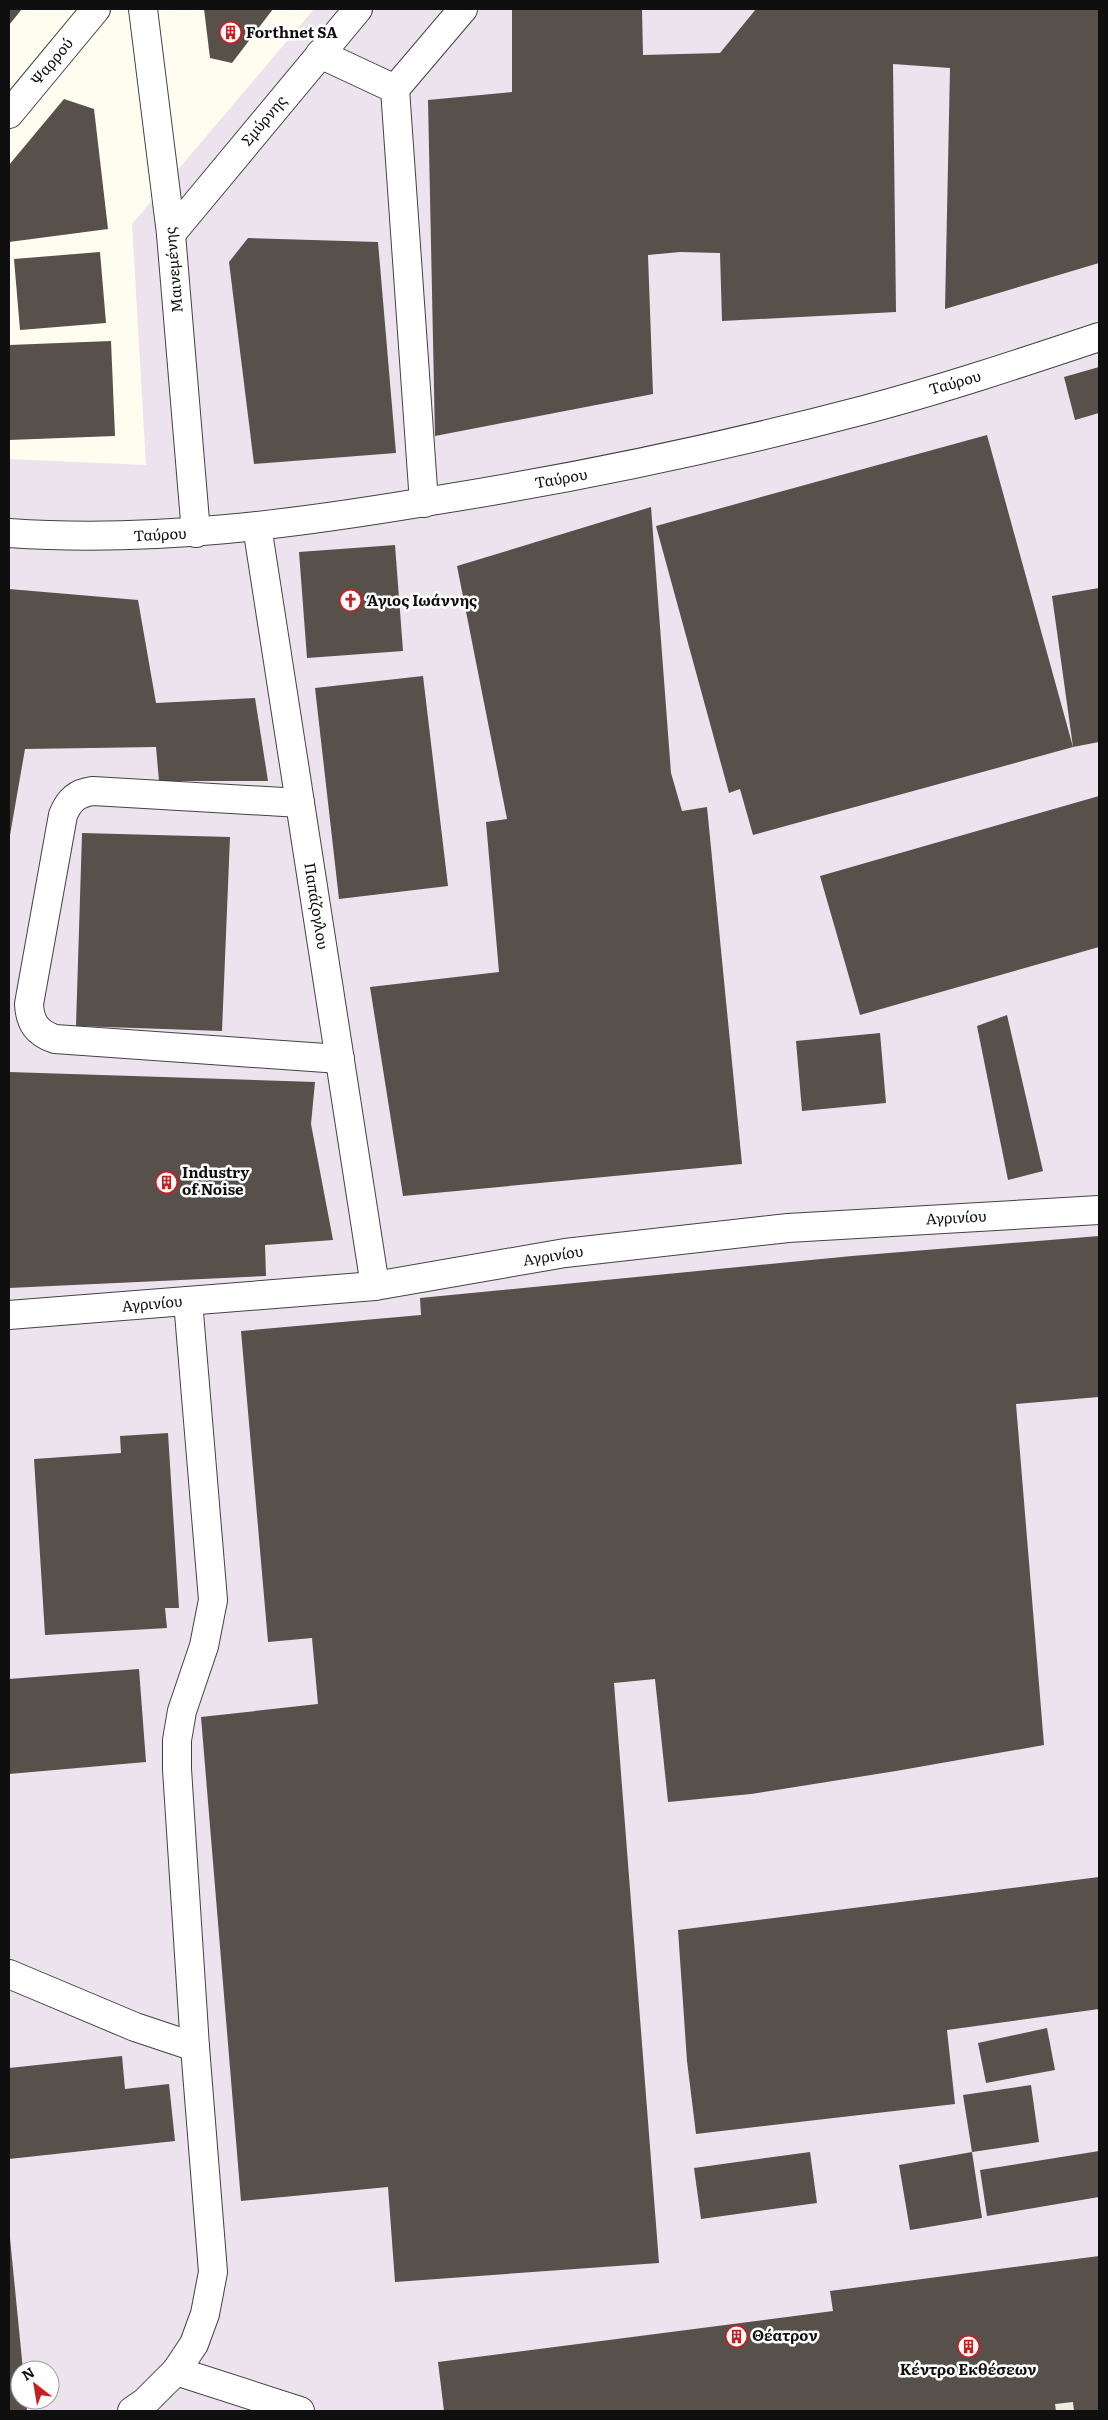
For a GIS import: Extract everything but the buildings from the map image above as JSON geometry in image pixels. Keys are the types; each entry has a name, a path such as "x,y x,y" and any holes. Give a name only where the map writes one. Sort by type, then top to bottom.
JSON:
{"street":[{"name":"Ψαρρού","path":"9,114 96,9"},
{"name":"Μαινεμένης","path":"142,9 171,234 196,533"},
{"name":"Σμύρνης","path":"171,234 358,9"},
{"path":"424,503 395,89 463,9"},
{"path":"320,54 395,89"},
{"name":"Ταύρου","path":"9,533 112,537 196,533 424,503 632,466 866,410 1099,337"},
{"name":"Παπάζογλου","path":"257,526 375,1286"},
{"path":"300,803 93,791 83,792 74,798 67,806 63,815 28,1004 29,1016 34,1027 44,1035 55,1038 340,1059"},
{"name":"Αγρινίου","path":"9,1316 375,1286 565,1253 778,1229 1099,1210"},
{"path":"132,2411 145,2402 176,2371 194,2344 205,2314 213,2272 195,2047 177,1769 178,1740 186,1697 208,1631 213,1584 188,1301"},
{"path":"9,1974 135,2027 195,2047"},
{"path":"176,2371 300,2411"}],"shaded area":[{"path":"314,9 1099,9 1099,2411 9,2411 9,459 146,465 132,224"},
{"path":"1073,2402 1074,2411 1056,2411 1055,2404"}],"place":[{"name":"Forthnet SA","path":"230,33"},
{"name":"Άγιος Ιωάννης","path":"351,601"},
{"name":"Industry of Noise","path":"166,1182"},
{"name":"Θέατρον","path":"736,2336"},
{"name":"Κέντρο Εκθέσεων","path":"968,2347"}]}
